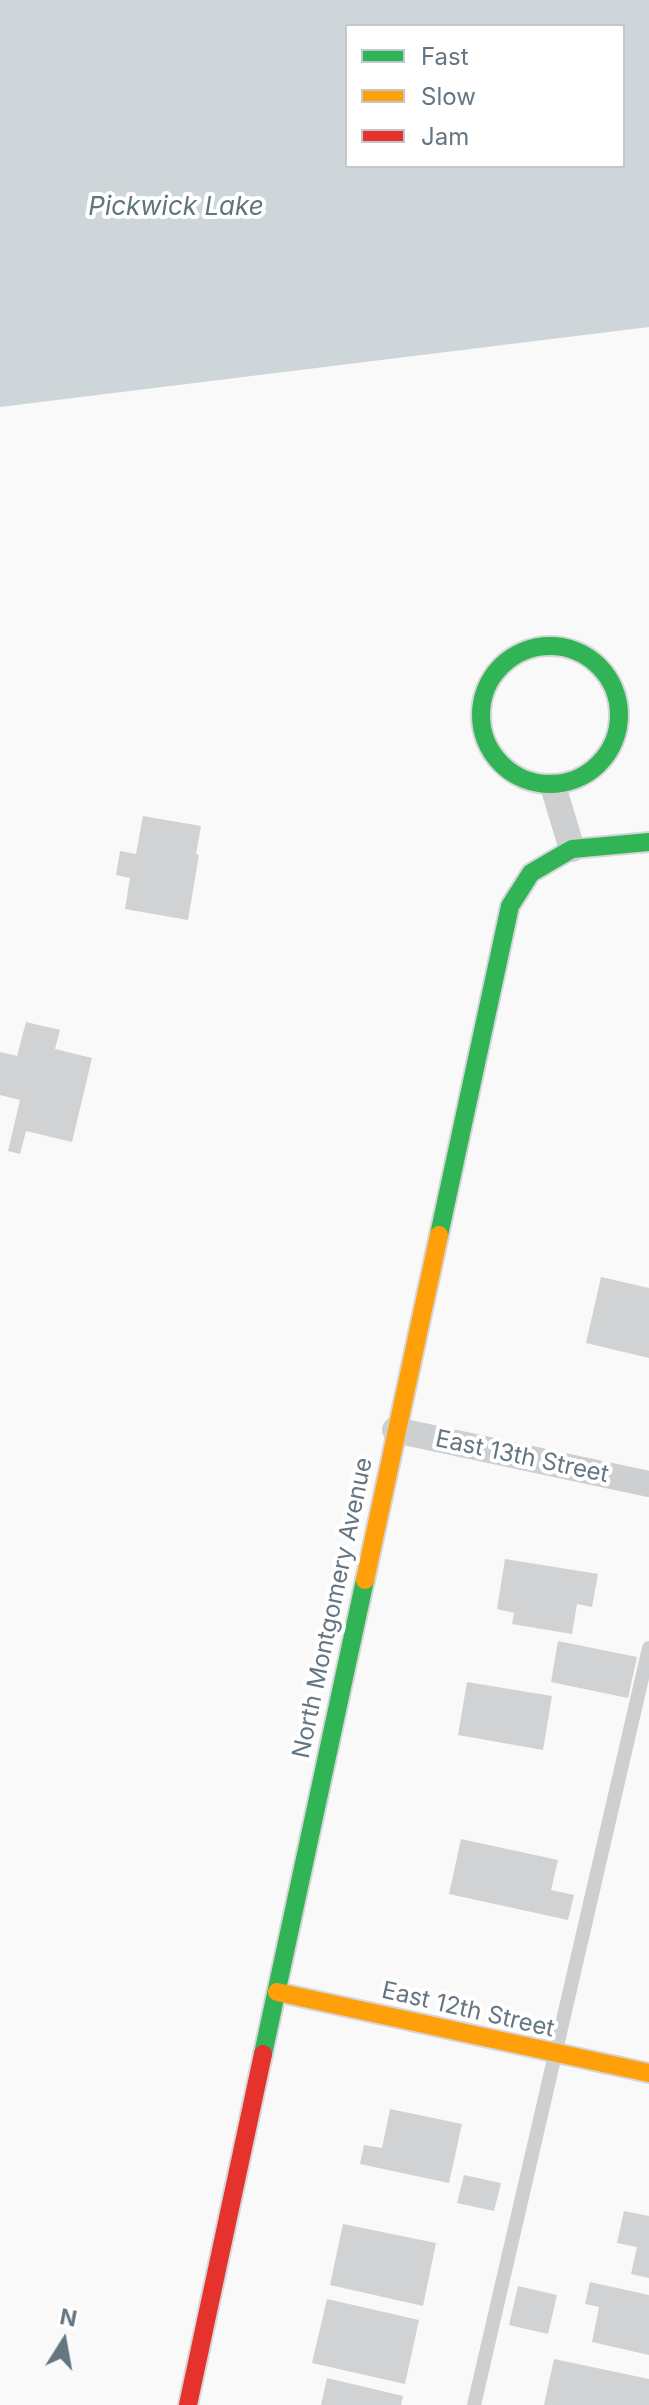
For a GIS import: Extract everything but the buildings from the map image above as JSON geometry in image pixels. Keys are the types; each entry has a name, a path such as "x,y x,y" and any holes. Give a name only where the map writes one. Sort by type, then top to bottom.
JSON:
{"street":[{"path":"547,644 589,656 617,690 618,734 594,770 553,786 510,774 483,740 481,696 506,659 547,644"},
{"path":"553,786 572,849 649,842"},
{"name":"North Montgomery Avenue","path":"188,2405 510,906 531,873 572,849"},
{"name":"East 13th Street","path":"395,1430 649,1484"},
{"name":"East 12th Street","path":"277,1992 649,2073"}],"lane":[{"path":"474,2405 649,1648"}],"water":[{"name":"Pickwick Lake","path":"0,0 649,0 649,327 0,407"}],"traffic: fast":[{"path":"550,646 576,651 599,666 614,689 619,715 614,741 599,764 576,779 550,784 524,779 501,764 486,741 481,715 486,689 501,666 524,651 550,646"},
{"path":"439,1235 510,906 531,873 572,849 649,842"},
{"path":"263,2054 365,1580"}],"traffic: slow":[{"path":"365,1580 439,1235"},
{"path":"277,1992 649,2073"}],"traffic: jam":[{"path":"188,2405 263,2054"}]}
